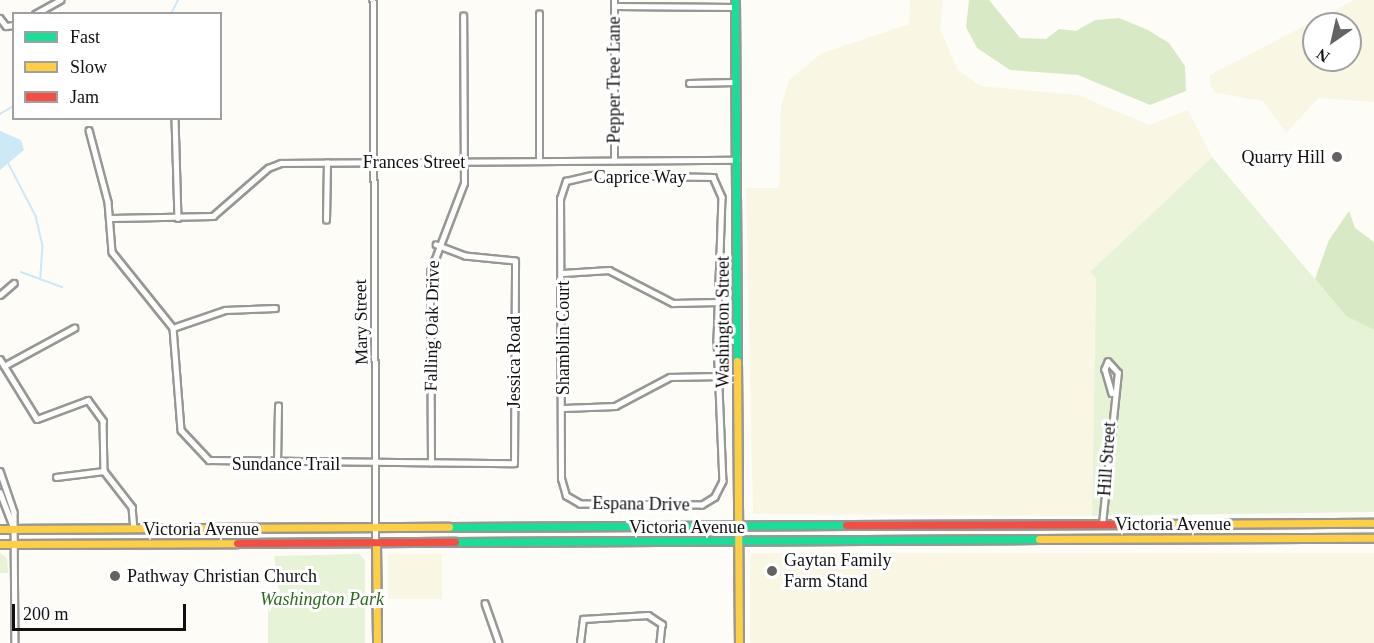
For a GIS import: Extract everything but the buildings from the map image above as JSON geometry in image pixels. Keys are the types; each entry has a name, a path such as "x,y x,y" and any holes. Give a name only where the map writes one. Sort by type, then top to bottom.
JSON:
{"main road":[{"name":"Washington Street","path":"735,4 739,643"},
{"name":"Victoria Avenue","path":"0,529 1374,523"},
{"name":"Victoria Avenue","path":"0,544 1374,538"},
{"name":"Mary Street","path":"376,543 377,643"}],"street":[{"path":"39,12 60,0"},
{"name":"Mary Street","path":"373,0 376,543"},
{"path":"614,3 735,4"},
{"name":"Pepper Tree Lane","path":"614,3 614,161"},
{"path":"539,14 539,161"},
{"name":"Falling Oak Drive","path":"431,463 430,272 436,245 463,193 465,162 464,16"},
{"path":"0,18 6,26 12,25"},
{"path":"689,83 736,82"},
{"path":"175,120 178,218"},
{"path":"89,130 111,218 112,252 173,328 225,310 275,308"},
{"name":"Frances Street","path":"111,218 213,216 268,168 374,162 737,160"},
{"path":"326,220 327,163"},
{"name":"Caprice Way","path":"566,181 592,175 713,177 722,196 718,302"},
{"name":"Shamblin Court","path":"566,181 560,199 564,408 561,479 566,496"},
{"name":"Jessica Road","path":"436,245 465,256 515,261 514,463"},
{"path":"563,273 609,270 673,303 718,302 717,340 720,376 670,377 615,406 564,408"},
{"path":"0,295 14,283"},
{"path":"4,366 74,328"},
{"name":"Sundance Trail","path":"173,328 179,419 189,444 223,464 514,463"},
{"path":"717,340 737,341"},
{"path":"0,359 37,419 88,400 103,421 104,471 132,507 134,528"},
{"name":"Hill Street","path":"1102,524 1112,393 1118,373 1108,362 1105,369 1112,393"},
{"name":"Espana Drive","path":"566,496 580,504 702,505 715,497 723,481 720,376"},
{"path":"278,406 278,464"},
{"path":"0,471 12,500 15,544 15,643"},
{"path":"56,477 104,471"},
{"path":"0,492 14,529"},
{"path":"485,603 500,643"},
{"path":"580,643 583,619 648,615 662,624 660,643"}],"shaded area":[{"path":"910,0 943,0 940,29 958,70 981,86 1078,95 1149,125 1188,110 1212,157 1090,272 1096,278 1092,516 753,514 746,188 779,188 781,106 789,80 822,53 909,24"},
{"path":"1354,0 1374,0 1374,102 1319,98 1286,133 1263,101 1216,93 1210,85 1210,75 1302,27 1302,72 1362,72 1362,12 1331,12"},
{"path":"750,553 1374,553 1374,643 750,643"},
{"path":"388,554 442,554 442,599 388,599"}],"green space":[{"path":"969,0 989,0 1020,38 1046,39 1059,29 1076,31 1095,20 1119,18 1148,30 1169,43 1185,66 1186,91 1150,105 1078,75 1010,70 977,48 966,27"},
{"path":"1212,157 1346,316 1374,330 1374,512 1092,516 1096,278 1090,272"},
{"path":"1349,211 1355,228 1374,242 1374,330 1346,316 1315,279 1329,240"},
{"path":"0,553 7,558 8,573 0,573"},
{"name":"Washington Park","path":"359,554 365,560 365,643 268,643 268,599 279,593 274,556"}],"water":[{"path":"0,131 21,140 24,150 0,170"}],"waterway":[{"path":"172,12 178,0"},
{"path":"0,114 12,107"},
{"path":"9,164 36,216 43,246 41,277"},
{"path":"21,272 62,287"}],"traffic: fast":[{"path":"735,0 737,361"},
{"path":"449,527 846,525"},
{"path":"455,542 1039,539"}],"traffic: slow":[{"path":"737,361 739,643"},
{"path":"1154,524 1374,523"},
{"path":"0,529 449,527"},
{"path":"1039,539 1374,538"},
{"path":"0,544 237,543"},
{"path":"376,543 377,643"}],"traffic: jam":[{"path":"846,525 1154,524"},
{"path":"237,543 455,542"}],"place":[{"name":"Quarry Hill","path":"1337,157"},
{"name":"Gaytan Family Farm Stand","path":"772,571"},
{"name":"Pathway Christian Church","path":"115,576"}]}
